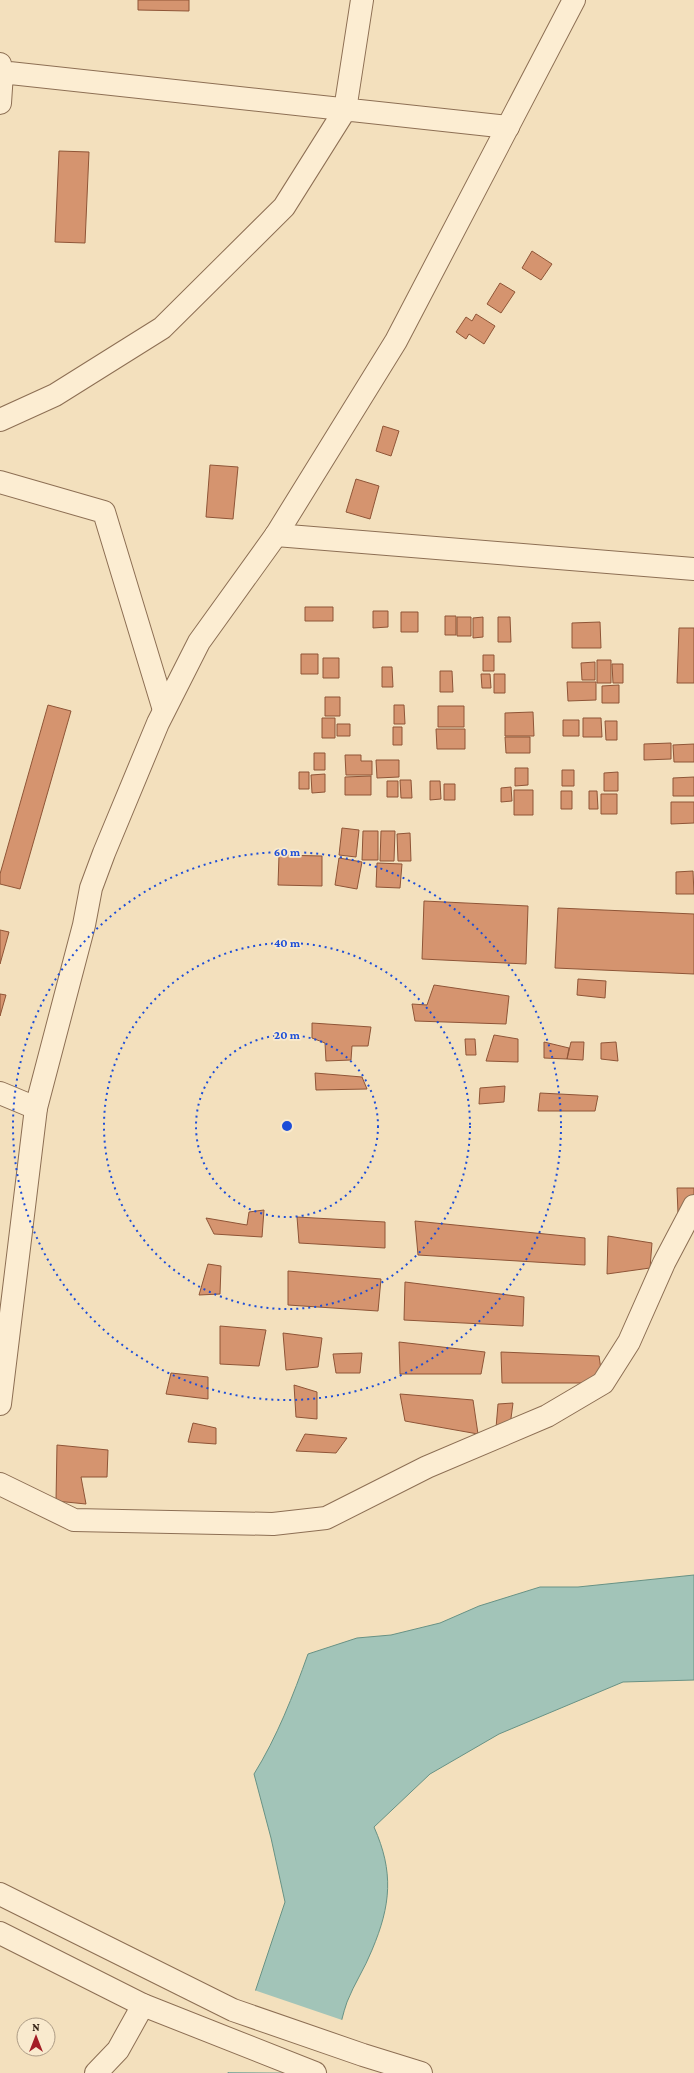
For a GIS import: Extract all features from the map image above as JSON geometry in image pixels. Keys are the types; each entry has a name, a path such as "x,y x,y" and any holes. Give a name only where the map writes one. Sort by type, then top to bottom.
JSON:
{"street":[{"path":"0,420 55,395 162,328 284,207 345,110 362,0"},
{"path":"0,1404 36,1108 84,925 91,888 104,853 164,710 199,642 276,535 396,341 574,0"},
{"path":"0,103 1,70 345,110 508,127"},
{"path":"0,482 104,512 164,710"},
{"path":"276,535 694,569"},
{"path":"0,1093 36,1108"},
{"path":"0,1484 74,1520 273,1524 326,1518 427,1467 547,1416 603,1383 629,1342 664,1263 694,1206"},
{"path":"0,1894 233,2010 363,2055 421,2073"},
{"path":"0,1933 143,2005 315,2073"},
{"path":"96,2073 118,2050 143,2005"}],"water":[{"path":"694,1575 694,1680 623,1682 499,1734 430,1774 374,1827 385,1859 388,1888 386,1903 383,1918 372,1950 347,2002 330,2073 228,2073 285,1902 271,1838 254,1774 270,1746 284,1716 308,1654 357,1638 391,1635 440,1623 479,1606 540,1587 578,1587"}],"pier":[{"path":"254,1990 345,2021 332,2073 226,2072"}],"building":[{"path":"138,0 189,0 189,11 138,10"},
{"path":"59,151 89,152 85,243 55,242"},
{"path":"532,251 552,264 541,280 522,268"},
{"path":"500,283 515,292 501,313 487,304"},
{"path":"476,314 495,326 484,344 469,334 466,339 456,332 466,317 472,321"},
{"path":"383,426 399,431 391,456 376,451"},
{"path":"210,465 238,467 233,519 206,517"},
{"path":"356,479 379,486 370,519 346,512"},
{"path":"305,607 333,607 333,621 305,621"},
{"path":"373,611 388,611 388,627 373,628"},
{"path":"401,612 418,612 418,632 401,632"},
{"path":"445,616 456,616 456,635 445,635"},
{"path":"457,617 471,617 471,636 457,636"},
{"path":"483,617 483,637 473,638 473,618"},
{"path":"498,617 510,617 511,642 498,642"},
{"path":"600,622 601,648 572,648 572,623"},
{"path":"679,628 694,628 694,683 677,683"},
{"path":"301,654 318,654 318,674 301,674"},
{"path":"483,655 494,655 494,671 483,671"},
{"path":"323,658 339,658 339,678 323,678"},
{"path":"597,660 611,660 611,683 597,683"},
{"path":"595,662 595,680 582,680 581,663"},
{"path":"612,664 623,664 623,683 613,683"},
{"path":"382,667 392,667 393,687 382,687"},
{"path":"440,671 452,671 453,692 440,692"},
{"path":"481,674 490,674 491,688 482,688"},
{"path":"494,674 505,674 505,693 494,693"},
{"path":"567,682 596,682 596,700 568,701"},
{"path":"619,685 619,703 602,703 602,686"},
{"path":"325,697 340,697 340,716 325,716"},
{"path":"48,705 71,711 20,889 0,884 0,874"},
{"path":"394,705 404,705 405,724 394,724"},
{"path":"438,706 464,706 464,727 438,727"},
{"path":"533,712 534,736 505,736 505,713"},
{"path":"322,718 335,718 335,738 322,738"},
{"path":"583,718 601,718 602,737 583,737"},
{"path":"563,720 579,720 579,736 563,736"},
{"path":"605,721 617,721 617,740 606,740"},
{"path":"337,724 350,724 350,736 337,736"},
{"path":"393,727 402,727 402,745 393,745"},
{"path":"436,729 465,729 465,749 437,749"},
{"path":"505,737 530,737 530,753 506,753"},
{"path":"671,743 671,759 644,760 644,744"},
{"path":"694,744 694,762 674,762 673,745"},
{"path":"314,753 325,753 325,770 314,770"},
{"path":"345,755 361,755 361,761 372,761 372,775 346,775"},
{"path":"376,760 399,760 399,777 377,778"},
{"path":"515,768 528,768 528,785 515,786"},
{"path":"562,770 574,770 574,786 562,786"},
{"path":"299,772 309,772 309,789 299,789"},
{"path":"618,772 618,791 604,791 604,773"},
{"path":"325,774 325,792 312,793 311,775"},
{"path":"371,776 371,795 345,795 345,777"},
{"path":"694,777 694,796 673,796 673,778"},
{"path":"400,780 411,780 412,798 401,798"},
{"path":"387,781 398,781 398,797 387,797"},
{"path":"430,781 440,781 441,799 430,800"},
{"path":"444,784 455,784 455,800 444,800"},
{"path":"511,787 512,801 501,802 501,788"},
{"path":"514,790 533,790 533,815 514,815"},
{"path":"561,791 572,791 572,809 561,809"},
{"path":"589,791 597,791 598,809 589,809"},
{"path":"601,794 617,794 617,814 601,814"},
{"path":"671,802 694,802 694,823 671,824"},
{"path":"342,828 359,830 356,857 339,855"},
{"path":"363,831 378,831 378,860 362,860"},
{"path":"381,831 395,831 394,861 380,861"},
{"path":"410,833 411,861 398,861 397,834"},
{"path":"279,855 322,856 322,886 278,885"},
{"path":"339,858 362,862 357,889 335,885"},
{"path":"377,863 402,864 400,888 376,887"},
{"path":"693,871 694,894 676,894 676,872"},
{"path":"424,901 528,906 526,964 422,959"},
{"path":"558,908 694,914 694,974 555,968"},
{"path":"0,930 9,932 0,964"},
{"path":"578,979 606,981 605,998 577,995"},
{"path":"434,985 509,996 506,1024 415,1021 412,1004 427,1005"},
{"path":"0,994 6,995 0,1016"},
{"path":"312,1023 371,1027 368,1046 352,1046 351,1060 326,1061 325,1043 312,1038"},
{"path":"494,1035 518,1039 518,1062 486,1061"},
{"path":"465,1039 475,1039 476,1055 466,1055"},
{"path":"544,1042 569,1048 567,1059 544,1058"},
{"path":"571,1042 584,1042 583,1060 567,1059"},
{"path":"616,1042 618,1061 601,1059 601,1043"},
{"path":"315,1073 362,1077 367,1089 316,1090"},
{"path":"505,1086 504,1102 479,1104 480,1088"},
{"path":"540,1093 598,1096 595,1111 538,1111"},
{"path":"677,1188 694,1188 694,1205 691,1211 678,1213"},
{"path":"264,1210 262,1237 214,1234 206,1218 247,1225 249,1212"},
{"path":"297,1217 385,1222 385,1248 299,1243"},
{"path":"415,1221 585,1238 585,1265 418,1255"},
{"path":"608,1236 652,1243 650,1268 607,1274"},
{"path":"208,1264 221,1266 220,1294 199,1295"},
{"path":"288,1271 381,1279 378,1311 288,1305"},
{"path":"405,1282 524,1297 523,1326 404,1320"},
{"path":"220,1326 266,1330 259,1366 220,1364"},
{"path":"283,1333 322,1338 318,1367 286,1370"},
{"path":"399,1342 485,1352 481,1374 400,1374"},
{"path":"501,1352 599,1356 603,1383 502,1383"},
{"path":"362,1353 360,1373 336,1373 333,1354"},
{"path":"171,1373 208,1377 208,1399 166,1394"},
{"path":"294,1385 317,1392 317,1419 296,1417"},
{"path":"400,1394 473,1400 478,1434 405,1421"},
{"path":"513,1403 510,1426 496,1428 498,1404"},
{"path":"193,1423 216,1428 216,1444 188,1442"},
{"path":"305,1434 347,1438 336,1453 296,1451"},
{"path":"57,1445 108,1450 107,1477 81,1477 86,1504 56,1501"}]}
